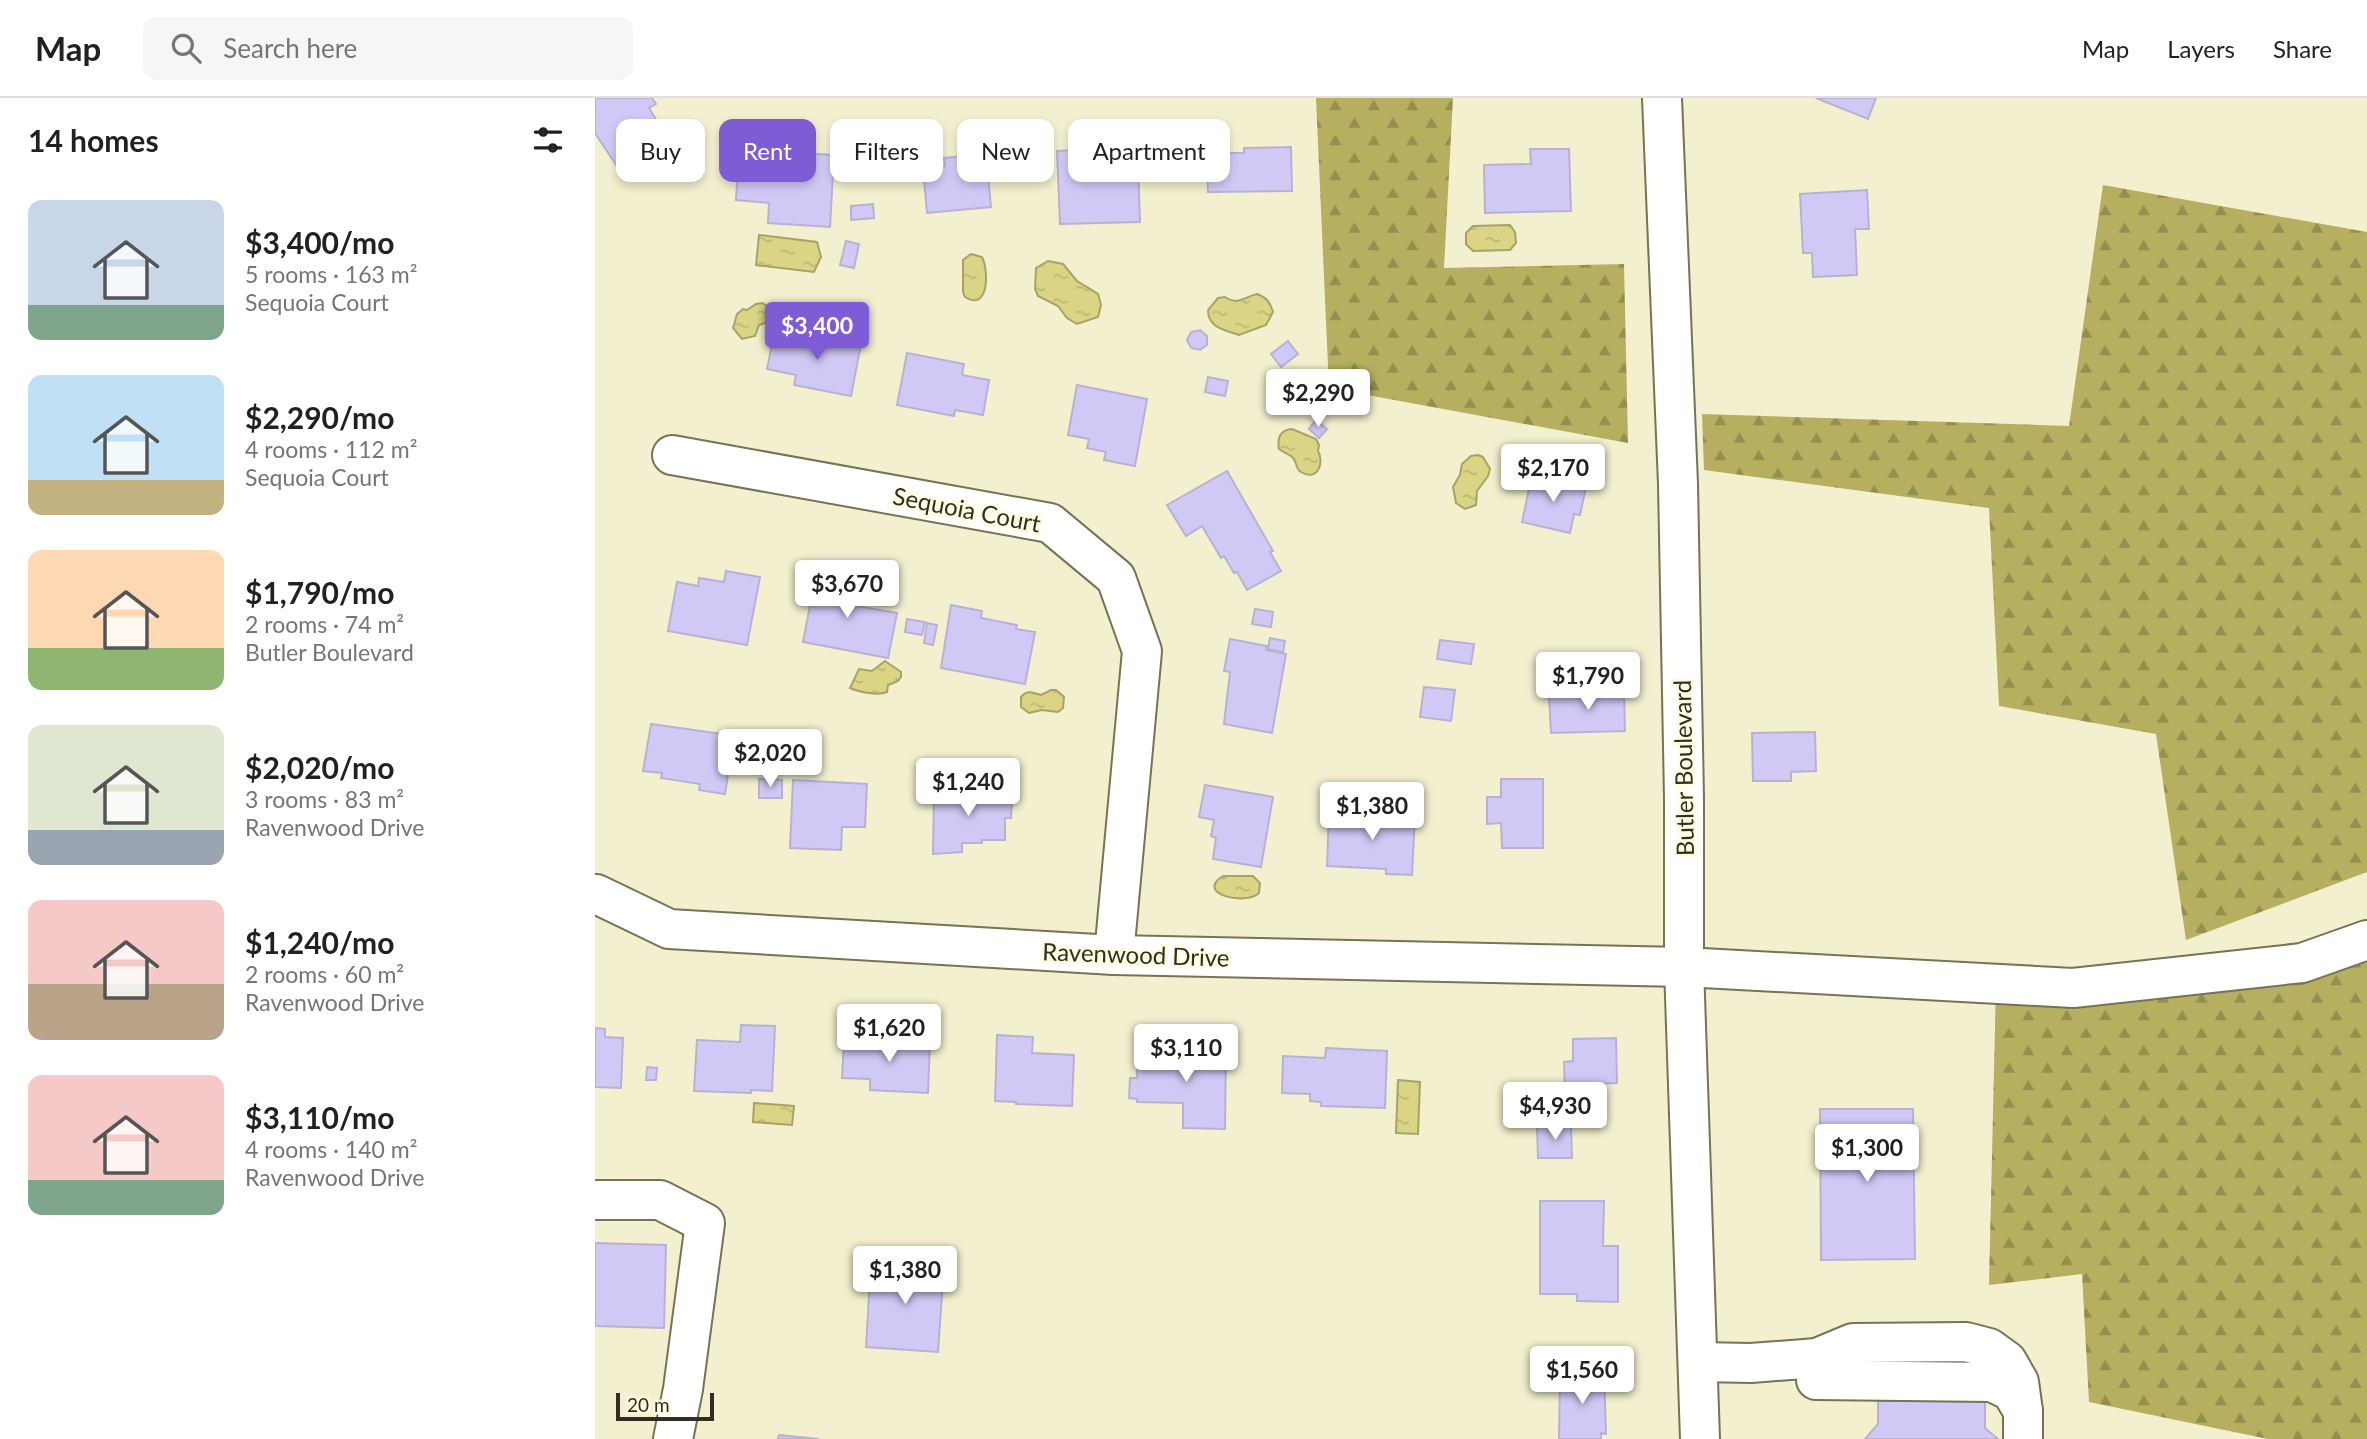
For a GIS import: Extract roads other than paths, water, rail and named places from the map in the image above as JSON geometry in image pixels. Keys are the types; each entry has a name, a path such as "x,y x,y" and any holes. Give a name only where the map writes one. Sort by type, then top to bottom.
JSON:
{"street":[{"name":"Butler Boulevard","path":"1662,98 1678,511 1684,798 1684,967 1700,1439"},
{"name":"Sequoia Court","path":"672,455 1050,523 1116,578 1142,651 1114,955"},
{"name":"Ravenwood Drive","path":"596,894 669,929 1114,955 1684,967 2073,988 2302,963 2367,940"},
{"path":"595,1200 660,1200 705,1223 683,1389 673,1439"},
{"path":"1698,1362 1751,1363 1816,1378 1992,1382 2011,1391 2023,1425"}],"water":[{"path":"1510,225 1515,232 1516,243 1510,250 1473,251 1466,244 1466,233 1473,226"},
{"path":"759,235 817,242 821,257 814,272 756,265"},
{"path":"971,254 982,257 986,271 983,295 973,300 965,297 963,292 963,260"},
{"path":"1048,261 1063,264 1077,281 1098,294 1101,305 1098,317 1077,324 1067,318 1058,306 1038,296 1035,289 1036,268"},
{"path":"1257,294 1268,301 1273,312 1266,325 1239,335 1214,325 1211,321 1208,310 1218,298 1237,301"},
{"path":"762,303 770,312 769,318 759,325 755,336 742,339 733,328 737,314 743,309 747,310"},
{"path":"1292,429 1316,439 1319,445 1320,466 1311,475 1301,472 1292,457 1279,449 1280,435"},
{"path":"1471,456 1483,457 1490,469 1477,491 1476,505 1465,509 1456,503 1453,487 1460,475 1462,464"},
{"path":"885,661 901,672 898,681 888,685 887,692 869,693 850,688 859,669 872,671"},
{"path":"1056,690 1064,697 1063,708 1058,712 1042,710 1029,713 1021,707 1021,697 1026,693 1041,695"},
{"path":"1223,876 1253,876 1260,883 1259,893 1253,897 1234,898 1218,893 1216,882"},
{"path":"1398,1080 1420,1082 1418,1134 1396,1133"},
{"path":"754,1103 794,1106 792,1125 753,1122"}]}
